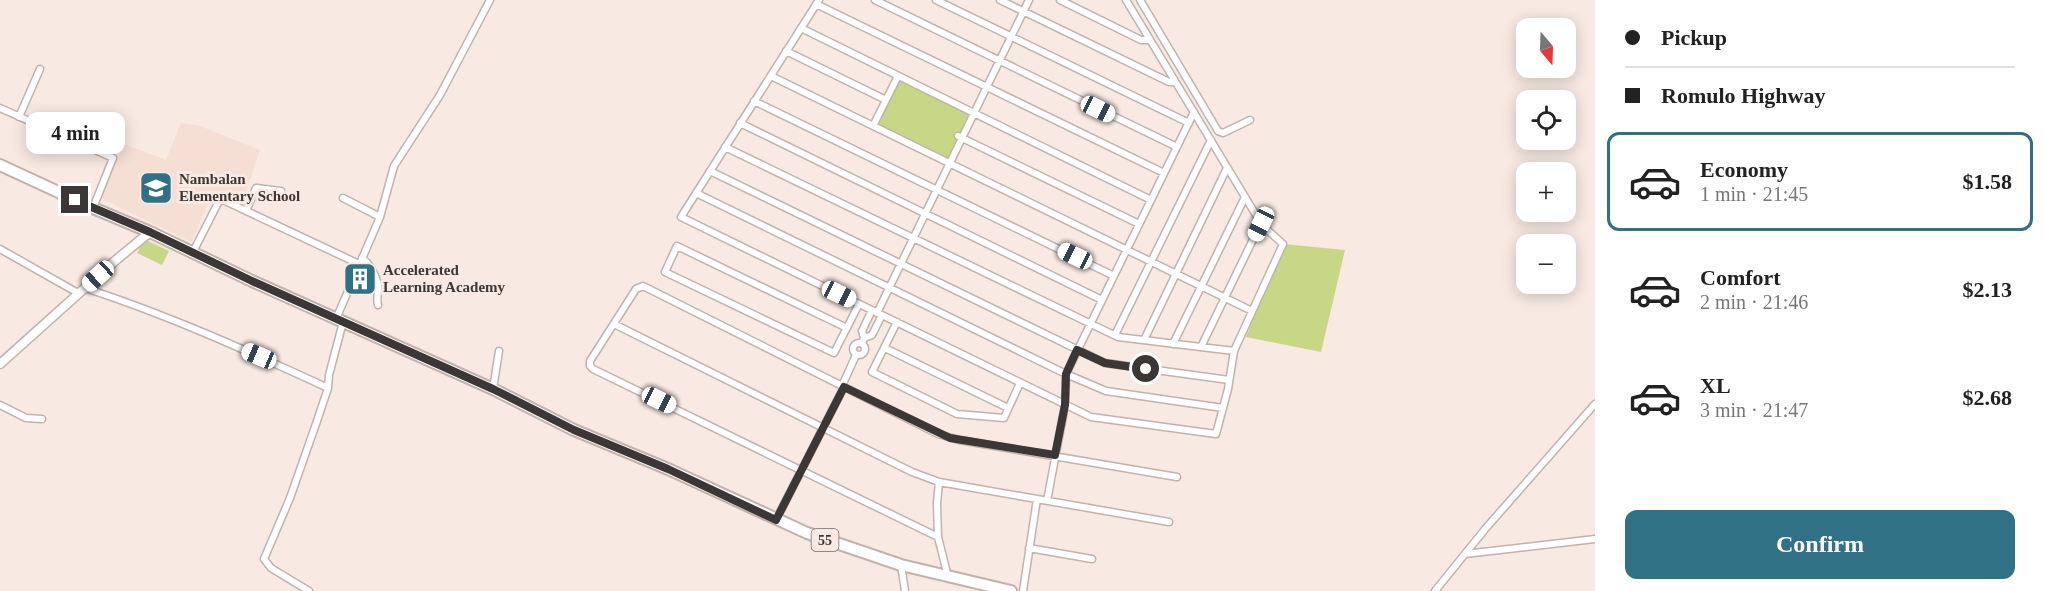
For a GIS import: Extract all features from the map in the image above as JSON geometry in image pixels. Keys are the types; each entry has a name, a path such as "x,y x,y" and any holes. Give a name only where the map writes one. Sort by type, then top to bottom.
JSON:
{"highway":[{"name":"55","path":"0,165 493,389 574,430 668,469 776,520 851,550 949,578 1011,591"}],"main road":[{"path":"0,364 150,232"}],"street":[{"path":"309,591 271,568 264,559 290,498 328,388 328,375 340,320 360,261 380,217 394,166 440,95 490,0"},
{"path":"875,0 1177,147"},
{"path":"936,0 1189,123"},
{"path":"999,0 1168,82 1176,82"},
{"path":"863,340 872,335 877,313 889,287 950,164 960,137 1029,0"},
{"path":"1060,0 1141,40 1150,40"},
{"path":"1126,0 1261,224 1283,244 1234,351 1216,434 1097,418 1065,405 681,217 818,2 1164,173"},
{"path":"1140,0 1218,131 1223,133 1250,120"},
{"path":"801,28 1151,200"},
{"path":"786,51 886,100"},
{"path":"19,117 40,69"},
{"path":"771,76 1252,311"},
{"path":"873,126 898,76"},
{"path":"754,101 1114,276"},
{"path":"0,108 113,158 93,208"},
{"path":"1047,501 1065,405 1066,374 1194,112"},
{"path":"740,123 1102,300"},
{"path":"960,137 1139,224"},
{"path":"1115,335 1211,140"},
{"path":"725,147 1115,335 1234,351"},
{"path":"1144,340 1227,168"},
{"path":"710,171 1105,363 1229,380"},
{"path":"246,210 256,188 281,190"},
{"path":"696,193 1066,374 1106,391 1223,408"},
{"path":"1173,344 1245,196"},
{"path":"343,198 380,217"},
{"path":"193,252 219,201 223,200 371,268 378,284 376,298 378,305"},
{"path":"1201,347 1261,224"},
{"path":"846,328 677,246 665,272 834,353 859,304"},
{"path":"0,249 82,290 187,326 328,388"},
{"path":"938,537 591,368 590,361 636,289 643,286 950,438 1178,477"},
{"path":"776,520 823,428 856,355 862,355 865,352 862,331 877,313"},
{"path":"897,322 872,372 957,414 1004,418 1020,383"},
{"path":"614,324 912,472 939,482 1169,522"},
{"path":"885,348 1008,408"},
{"path":"493,389 499,351"},
{"path":"1435,591 1595,404"},
{"path":"0,405 26,418 42,419"},
{"path":"939,482 938,537 949,578"},
{"path":"1023,591 1037,500"},
{"path":"1465,554 1595,539"},
{"path":"1029,548 1092,559"},
{"path":"901,565 905,591"}],"shaded area":[{"path":"181,123 200,126 260,150 241,206 212,195 191,242 99,197 124,144 166,160"}],"green space":[{"path":"899,79 971,114 949,159 876,124"},
{"path":"144,239 169,251 162,265 137,253"},
{"path":"1283,244 1345,250 1321,352 1246,337"}],"place":[{"name":"Nambalan Elementary School","path":"156,188"},
{"name":"Accelerated Learning Academy","path":"360,279"}],"route":[{"path":"75,200 150,232 252,281 493,389 574,430 668,469 776,520 844,387 950,438 1055,455 1065,405 1066,374 1077,350 1105,363 1146,369"}]}
